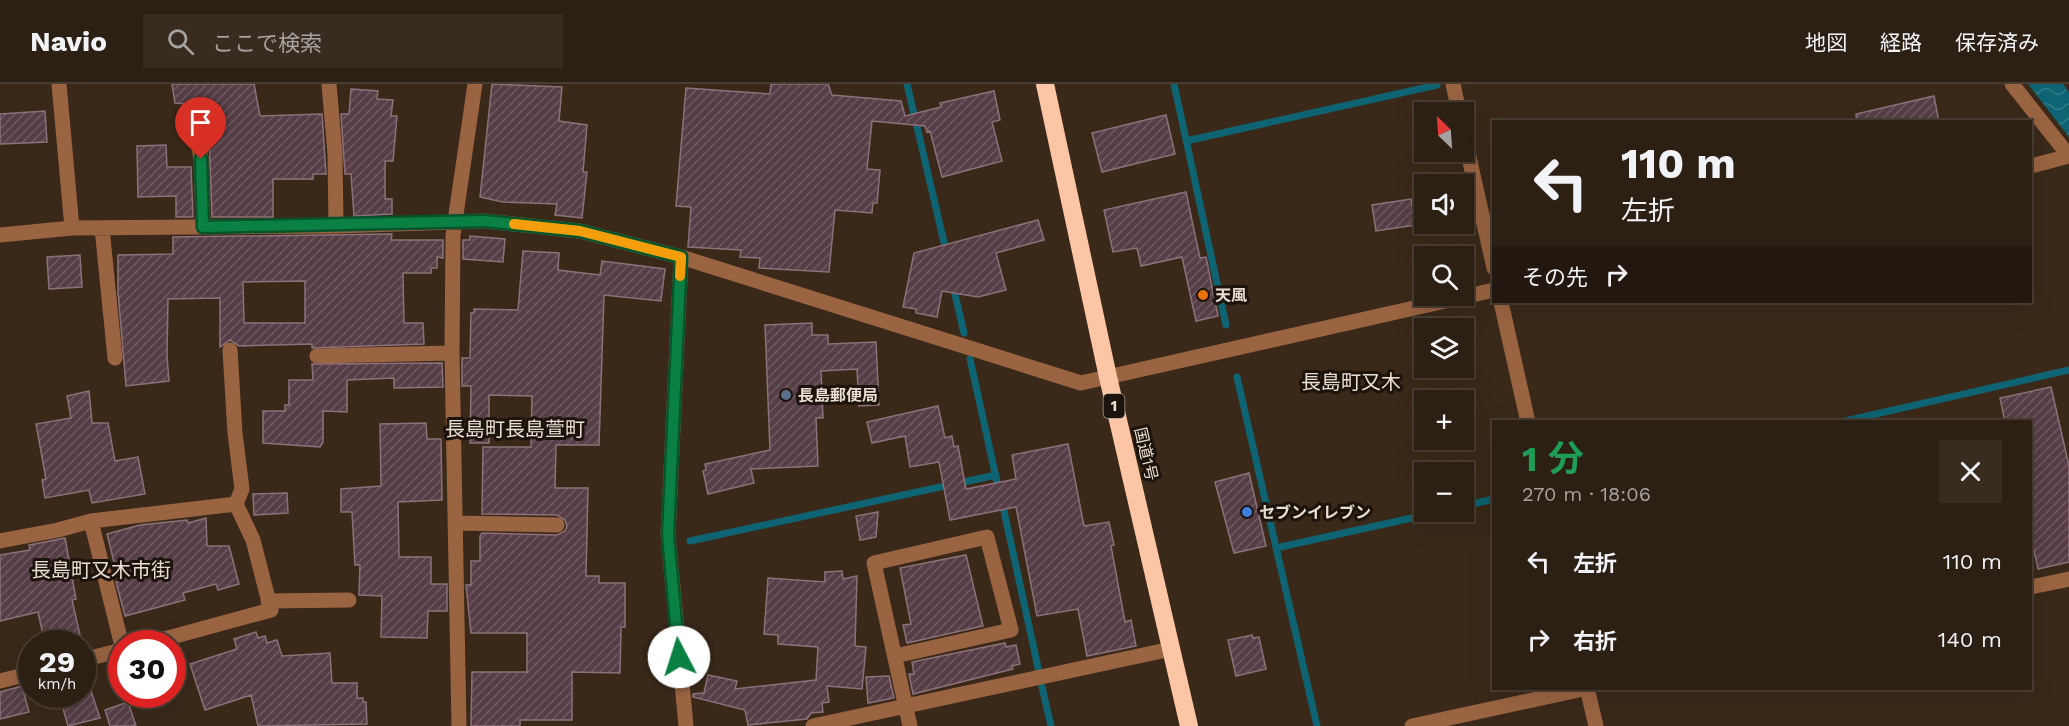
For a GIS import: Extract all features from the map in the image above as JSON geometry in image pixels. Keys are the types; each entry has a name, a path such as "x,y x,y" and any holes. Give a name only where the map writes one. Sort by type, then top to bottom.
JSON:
{"highway":[{"name":"国道1号","path":"1045,84 1108,377 1189,726"}],"street":[{"path":"59,84 72,228"},
{"path":"329,84 335,154 336,226"},
{"path":"459,726 452,353 453,235 457,222 475,84"},
{"path":"1453,84 1457,102"},
{"path":"2012,84 2069,156 2032,166"},
{"path":"192,113 201,159 203,227"},
{"path":"1470,162 1492,259"},
{"path":"0,235 72,228 336,226 485,221 580,231 681,257 1081,383 1492,290"},
{"path":"102,228 115,358"},
{"path":"681,257 668,535 686,726"},
{"path":"1502,303 1528,420"},
{"path":"186,633 271,610 253,540 236,504 242,489 230,351"},
{"path":"317,356 452,353"},
{"path":"0,541 91,521 236,504"},
{"path":"91,521 118,630"},
{"path":"455,523 557,525"},
{"path":"895,656 1011,630 987,537 874,562 910,726"},
{"path":"2032,587 2069,579"},
{"path":"268,602 349,600"},
{"path":"813,726 1171,649"},
{"path":"0,681 18,676"},
{"path":"1412,726 1579,690"},
{"path":"1588,690 1596,726"}],"water":[{"path":"2028,84 2063,84 2069,92 2069,137"}],"building":[{"path":"172,84 254,84 260,116 322,114 326,174 313,174 313,179 273,179 273,217 212,217 208,106 175,103"},
{"path":"492,84 562,87 559,121 587,125 583,172 587,172 582,218 555,215 557,204 503,202 480,197"},
{"path":"771,84 828,84 832,95 901,101 905,116 941,107 940,103 994,91 1000,120 992,122 1002,161 942,177 930,131 927,132 925,126 872,121 867,169 880,170 877,203 873,203 872,213 835,210 829,272 759,268 760,258 740,257 741,250 688,247 691,207 676,206 686,88 770,94"},
{"path":"351,89 378,91 377,99 393,100 391,116 397,116 393,161 385,161 385,199 392,199 392,214 354,216 351,174 345,174 341,114 349,114"},
{"path":"1934,96 1939,120 1857,120 1856,114"},
{"path":"45,111 47,142 0,144 0,114"},
{"path":"1166,115 1175,154 1102,172 1092,133"},
{"path":"166,145 167,167 191,167 193,217 176,217 176,196 138,197 137,146"},
{"path":"1186,192 1200,258 1206,257 1218,316 1196,321 1182,257 1141,266 1137,248 1113,252 1104,210"},
{"path":"1411,199 1414,225 1376,231 1372,205"},
{"path":"1038,220 1044,240 996,253 1006,290 978,297 942,291 937,317 916,313 916,309 903,307 914,253"},
{"path":"392,234 391,240 443,240 443,258 437,257 437,268 431,268 431,273 403,273 404,323 423,323 424,344 312,348 312,344 239,346 230,340 220,347 220,298 168,299 169,381 126,386 118,292 118,255 173,254 173,237","holes":["305,281 305,323 244,323 243,282"]},
{"path":"470,236 505,239 503,262 463,259 463,240 470,240"},
{"path":"523,251 559,253 558,270 600,275 602,261 665,269 661,301 604,295 599,445 556,445 555,488 588,488 586,576 599,576 599,583 625,583 625,627 621,627 620,673 572,672 572,720 520,720 520,726 471,726 472,672 527,672 527,633 471,633 466,585 471,585 471,561 480,561 480,536 482,533 557,535 565,531 567,526 565,520 557,515 482,514 483,447 531,447 532,396 489,395 489,443 470,443 471,386 462,386 462,358 470,358 471,313 474,313 474,309 518,310"},
{"path":"80,255 82,287 49,289 47,257"},
{"path":"812,323 812,335 828,335 828,344 876,342 879,405 859,406 857,369 821,371 823,418 816,418 818,466 751,469 754,483 708,494 703,471 706,470 705,464 770,450 765,325"},
{"path":"442,363 443,387 394,388 394,378 347,380 347,412 323,411 323,442 320,447 263,443 263,411 285,411 285,405 289,405 289,380 313,380 312,364"},
{"path":"2051,387 2069,466 2069,562 2038,569 2032,541 2032,420 2005,420 2000,398"},
{"path":"89,391 92,423 108,423 115,461 138,457 145,494 92,503 89,490 45,498 42,480 46,479 36,424 71,418 67,396"},
{"path":"938,406 945,438 952,436 954,447 958,446 966,489 1016,479 1012,455 1068,444 1084,526 1109,522 1114,545 1111,546 1125,622 1131,620 1136,646 1087,656 1078,609 1037,616 1016,507 950,520 939,462 910,467 905,436 872,443 867,422"},
{"path":"426,423 427,439 441,439 442,500 398,502 399,557 431,557 431,584 447,584 447,611 428,611 427,638 381,637 382,596 359,595 360,565 355,565 352,512 341,512 341,489 381,486 380,424"},
{"path":"1249,473 1266,546 1234,553 1215,482"},
{"path":"287,493 288,513 254,515 253,494"},
{"path":"878,512 876,537 860,540 856,516"},
{"path":"206,518 207,546 229,546 239,584 218,590 216,584 183,593 185,600 125,616 107,534 140,525 187,520 188,523"},
{"path":"65,538 76,599 72,600 79,630 42,630 38,612 0,621 0,555 30,550 29,545"},
{"path":"966,555 983,626 907,643 903,625 911,624 900,568"},
{"path":"842,571 843,579 857,576 855,646 866,647 862,689 827,686 829,702 822,703 823,712 811,713 807,719 748,725 745,710 693,697 693,694 704,693 708,675 737,681 735,689 816,680 818,647 778,644 778,635 764,634 768,578 825,582 825,572"},
{"path":"256,632 258,638 265,636 267,643 277,640 282,656 330,653 332,683 357,683 357,698 363,698 363,702 366,702 367,724 258,726 251,695 205,710 190,664 237,649 234,639"},
{"path":"1252,635 1253,638 1259,637 1266,669 1236,676 1228,640"},
{"path":"1005,643 1006,647 1016,645 1020,664 1012,666 1013,669 913,694 909,674 914,674 912,662"},
{"path":"889,676 894,698 868,703 866,677"},
{"path":"18,687 18,708 28,708 29,712 0,719 0,692"},
{"path":"96,706 100,718 68,726 63,708 96,708"},
{"path":"130,708 136,726 110,726 105,710"}],"waterway":[{"path":"907,84 946,251"},
{"path":"1174,84 1226,325"},
{"path":"1186,141 1437,85"},
{"path":"953,286 964,333"},
{"path":"970,359 999,491"},
{"path":"1850,420 2069,370"},
{"path":"1237,377 1317,726"},
{"path":"690,541 996,475"},
{"path":"1474,504 1492,499"},
{"path":"1002,502 1039,672"},
{"path":"1276,548 1414,518"},
{"path":"1042,687 1051,726"}],"slow traffic":[{"path":"514,224 580,231 681,257 680,276"}],"place":[{"name":"天風","path":"1203,295"},
{"name":"長島郵便局","path":"786,395"},
{"name":"セブンイレブン","path":"1247,512"}],"district":[{"name":"長島町又木","path":"1351,382"},
{"name":"長島町長島萱町","path":"515,429"},
{"name":"長島町又木市街","path":"101,570"}],"route":[{"path":"201,159 203,227 336,226 485,221 580,231 681,257 668,535 679,657"}]}
